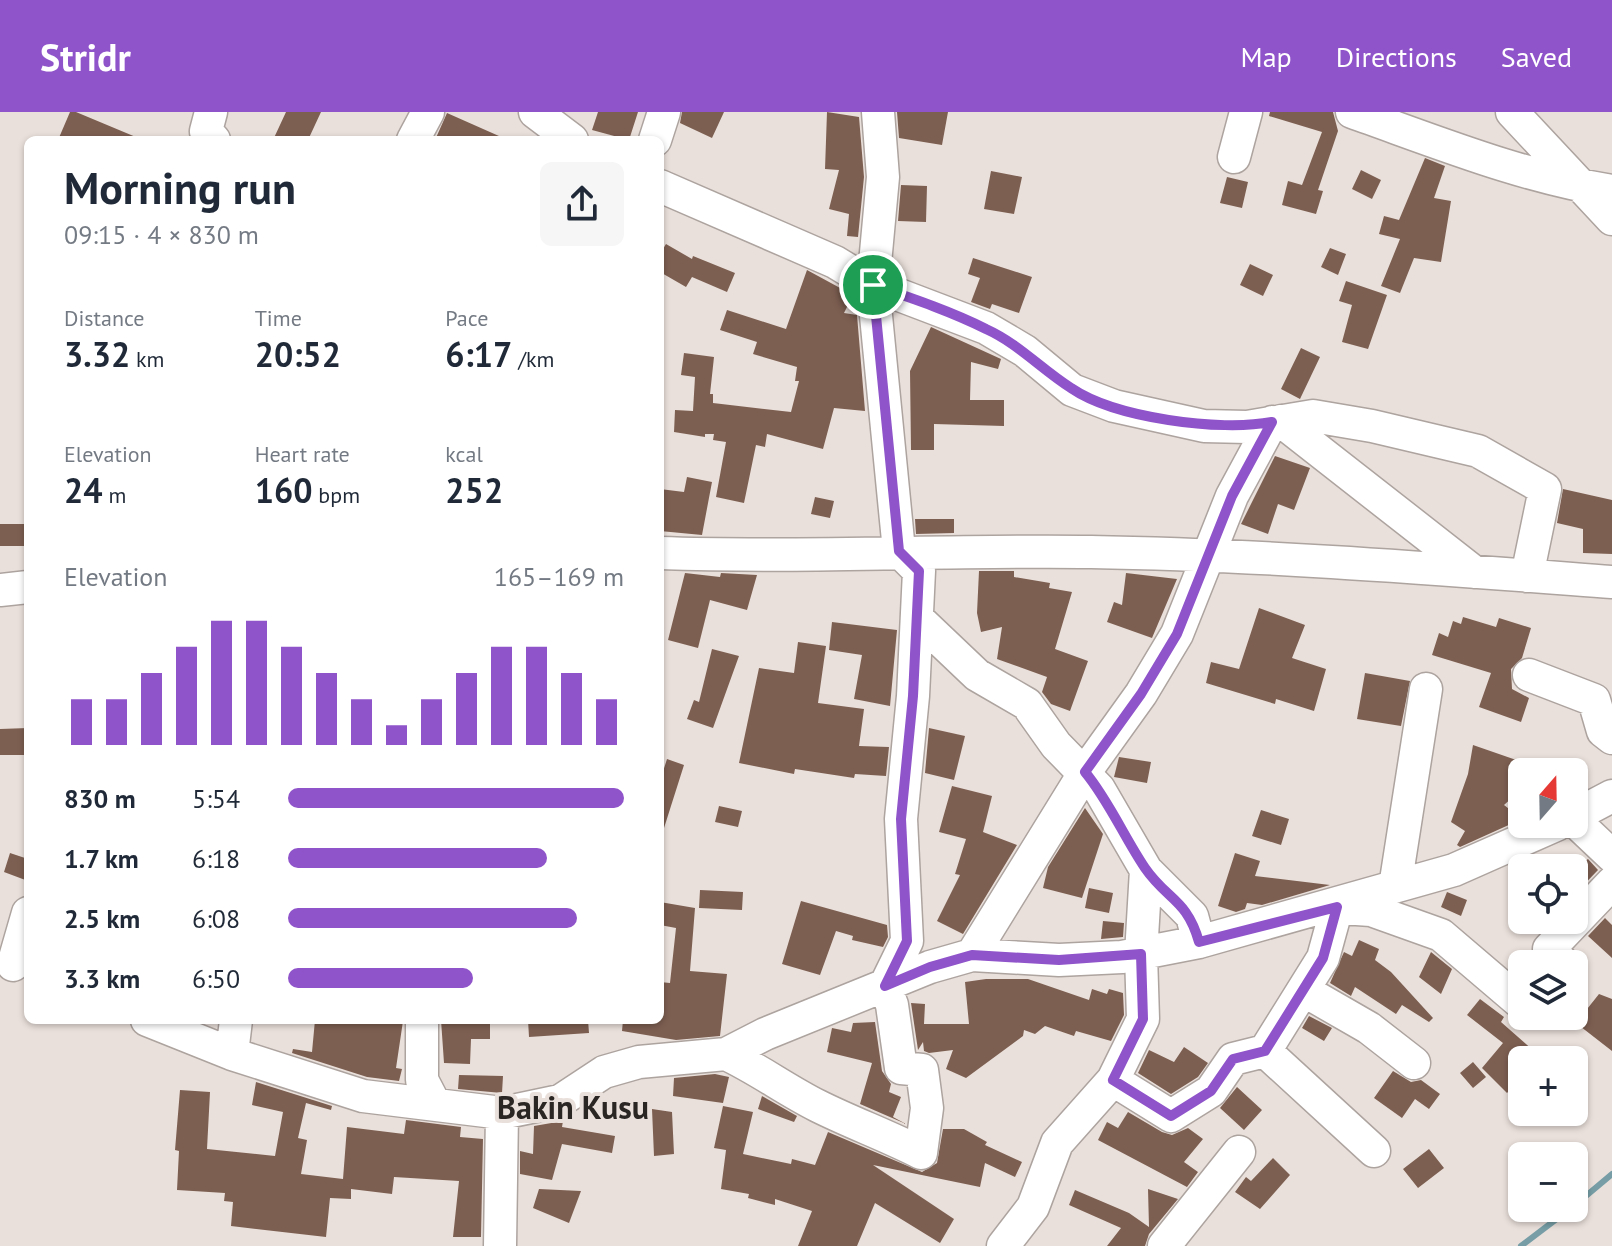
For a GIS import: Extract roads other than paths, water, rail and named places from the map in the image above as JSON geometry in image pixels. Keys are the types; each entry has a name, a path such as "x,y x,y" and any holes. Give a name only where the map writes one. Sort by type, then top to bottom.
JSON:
{"street":[{"path":"210,136 206,131 211,112"},
{"path":"415,136 428,112"},
{"path":"535,112 567,136"},
{"path":"656,136 664,112"},
{"path":"726,1054 769,1074 786,1089 821,1107 921,1153 927,1108 922,1070 901,1068 892,1005 885,986 907,941 901,819 919,571 899,551 873,285 883,177 878,112"},
{"path":"1234,157 1246,112"},
{"path":"1352,112 1462,152 1597,189"},
{"path":"1512,112 1597,189 1612,219"},
{"path":"664,188 835,262 873,285 986,328 1025,351 1072,390 1114,406 1204,426 1247,427 1313,416 1478,451 1545,489 1527,576"},
{"path":"972,955 1085,772 1141,694 1177,634 1232,496 1276,422"},
{"path":"1276,422 1474,572"},
{"path":"664,553 742,556 899,551 1209,555 1612,582"},
{"path":"0,590 24,587"},
{"path":"917,618 977,675 1027,704 1056,745 1099,789 1146,870 1192,916 1199,942"},
{"path":"1529,675 1603,698 1603,731 1612,738"},
{"path":"1395,887 1426,689"},
{"path":"1588,810 1612,796"},
{"path":"1588,832 1612,856"},
{"path":"157,1024 232,1054 363,1096 502,1113 560,1101 604,1072 639,1062 726,1054 765,1034 930,967 972,955 1059,960 1141,954 1199,942 1332,907 1454,870 1526,838"},
{"path":"1003,1246 1033,1207 1057,1143 1113,1080 1143,1019 1141,954 1146,870"},
{"path":"1550,950 1612,883"},
{"path":"1113,1080 1171,1116 1211,1091 1233,1059 1265,1051 1323,958 1332,907"},
{"path":"1332,907 1371,910 1441,935 1508,992"},
{"path":"14,966 24,928"},
{"path":"1303,990 1369,1028 1414,1063"},
{"path":"232,1054 236,1024"},
{"path":"422,1024 422,1080 434,1103"},
{"path":"1265,1051 1374,1151"},
{"path":"500,1246 502,1113"},
{"path":"1164,1246 1239,1152"}],"waterway":[{"path":"1588,1194 1612,1174"},
{"path":"1521,1246 1553,1222"}],"district":[{"name":"Bakin Kusu","path":"573,1107"}]}
